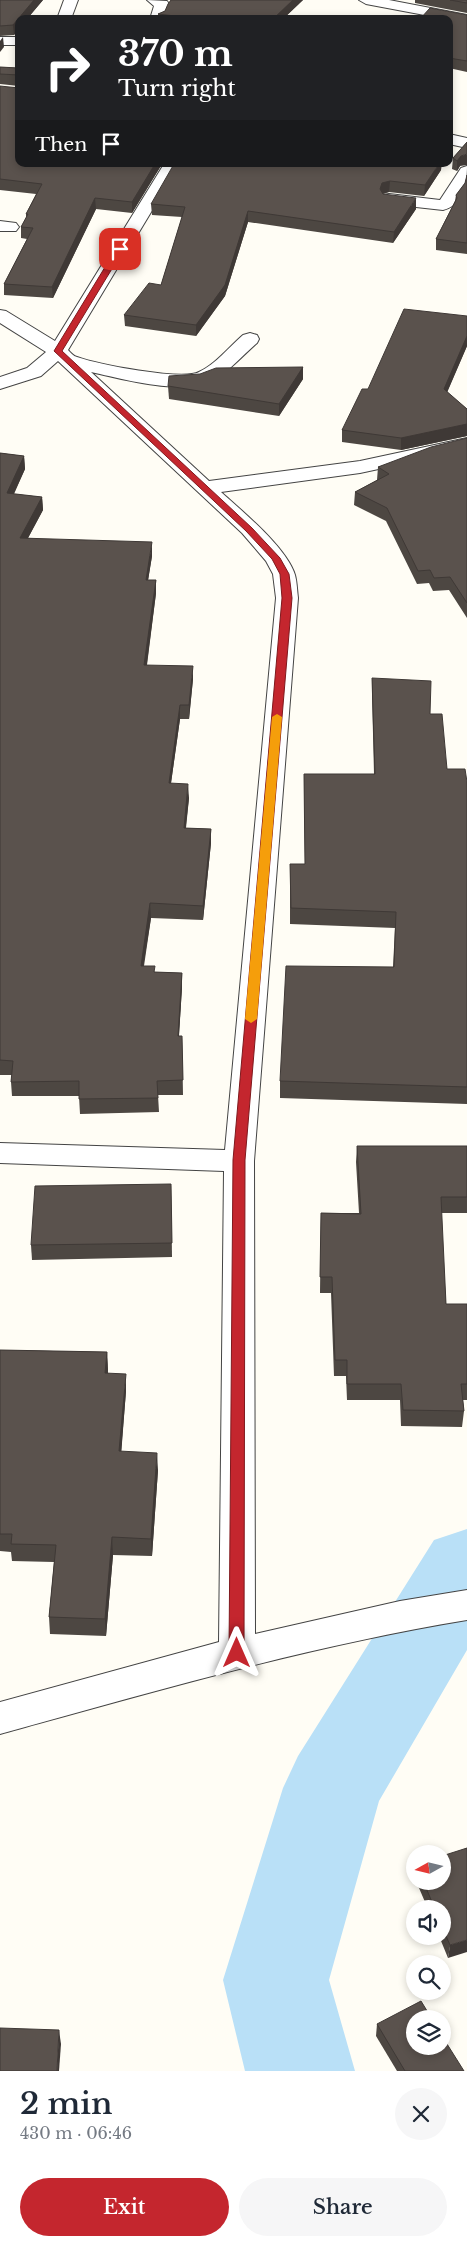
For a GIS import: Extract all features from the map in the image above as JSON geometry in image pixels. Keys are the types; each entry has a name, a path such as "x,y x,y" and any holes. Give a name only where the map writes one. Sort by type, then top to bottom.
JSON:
{"street":[{"path":"65,15 71,0"},
{"path":"154,0 162,4 158,15"},
{"path":"366,0 444,15"},
{"path":"450,15 467,4"},
{"path":"453,17 467,19"},
{"path":"0,42 15,41"},
{"path":"453,139 467,143"},
{"path":"0,383 34,372 63,356 170,167"},
{"path":"389,199 443,205 448,202 467,172"},
{"path":"0,315 63,356 249,529 276,558 284,574 287,598 239,1160 237,1653"},
{"path":"63,356 168,380 193,381 204,377 250,339"},
{"path":"203,488 360,467 467,444"},
{"path":"0,1153 239,1160"},
{"path":"0,1718 237,1653 400,1616 467,1605"}],"building":[{"path":"0,0 34,0 21,15 15,15 13,25 0,26"},
{"path":"171,0 293,0 277,15 158,14 165,11"},
{"path":"450,0 467,0 467,3"},
{"path":"430,8 467,15 467,61 453,59 453,15 424,15"},
{"path":"0,67 15,68 15,75 0,74"},
{"path":"0,86 15,88 15,167 153,167 132,202 95,198 52,287 4,284 33,228 21,227 42,184 0,179"},
{"path":"467,142 467,154 461,156 457,161 453,158"},
{"path":"172,167 437,167 425,185 390,181 382,183 380,189 383,194 416,198 394,232 248,211 225,285 196,325 124,315 149,283 161,285 185,207 151,204"},
{"path":"467,175 467,243 436,239 457,198 456,195 465,183"},
{"path":"404,309 467,316 467,336 444,389 467,409 467,424 401,438 342,430 362,389 368,389"},
{"path":"303,367 279,404 168,386 169,376 200,374 216,368"},
{"path":"467,438 467,603 450,577 434,578 430,570 418,571 387,508 355,492 389,474 378,467 431,447"},
{"path":"0,453 24,456 7,493 42,497 20,538 152,542 146,580 156,580 144,665 193,666 189,705 180,705 169,783 188,784 184,828 211,829 203,906 150,903 141,966 155,966 154,972 182,973 178,1036 182,1036 183,1080 157,1081 158,1098 79,1099 79,1081 11,1082 13,1061 0,1060"},
{"path":"372,678 431,681 430,714 442,714 447,769 465,769 467,782 467,1087 280,1081 286,966 394,967 396,912 291,908 290,864 305,864 304,774 375,774"},
{"path":"357,1146 467,1146 467,1197 441,1197 446,1304 467,1304 467,1384 461,1384 464,1411 403,1410 401,1384 347,1384 347,1360 335,1360 332,1277 320,1277 321,1213 361,1214"},
{"path":"171,1184 172,1243 31,1245 35,1186"},
{"path":"0,1350 107,1352 105,1373 126,1374 119,1451 157,1453 151,1539 112,1537 105,1619 49,1617 56,1545 11,1544 12,1534 0,1534"},
{"path":"467,1848 467,1940 451,1945 451,1900 431,1900 427,1890 451,1890 451,1853"},
{"path":"421,2001 426,2010 406,2010 406,2055 451,2055 451,2050 464,2071 405,2071 377,2024"},
{"path":"0,2028 59,2030 57,2071 0,2071"}],"waterway":[{"path":"300,2071 276,1980 333,1788 467,1567"}],"slow traffic":[{"path":"251,1019 277,717"}],"route":[{"path":"120,249 58,351 249,529 276,558 284,574 287,598 239,1160 237,1653"}]}
